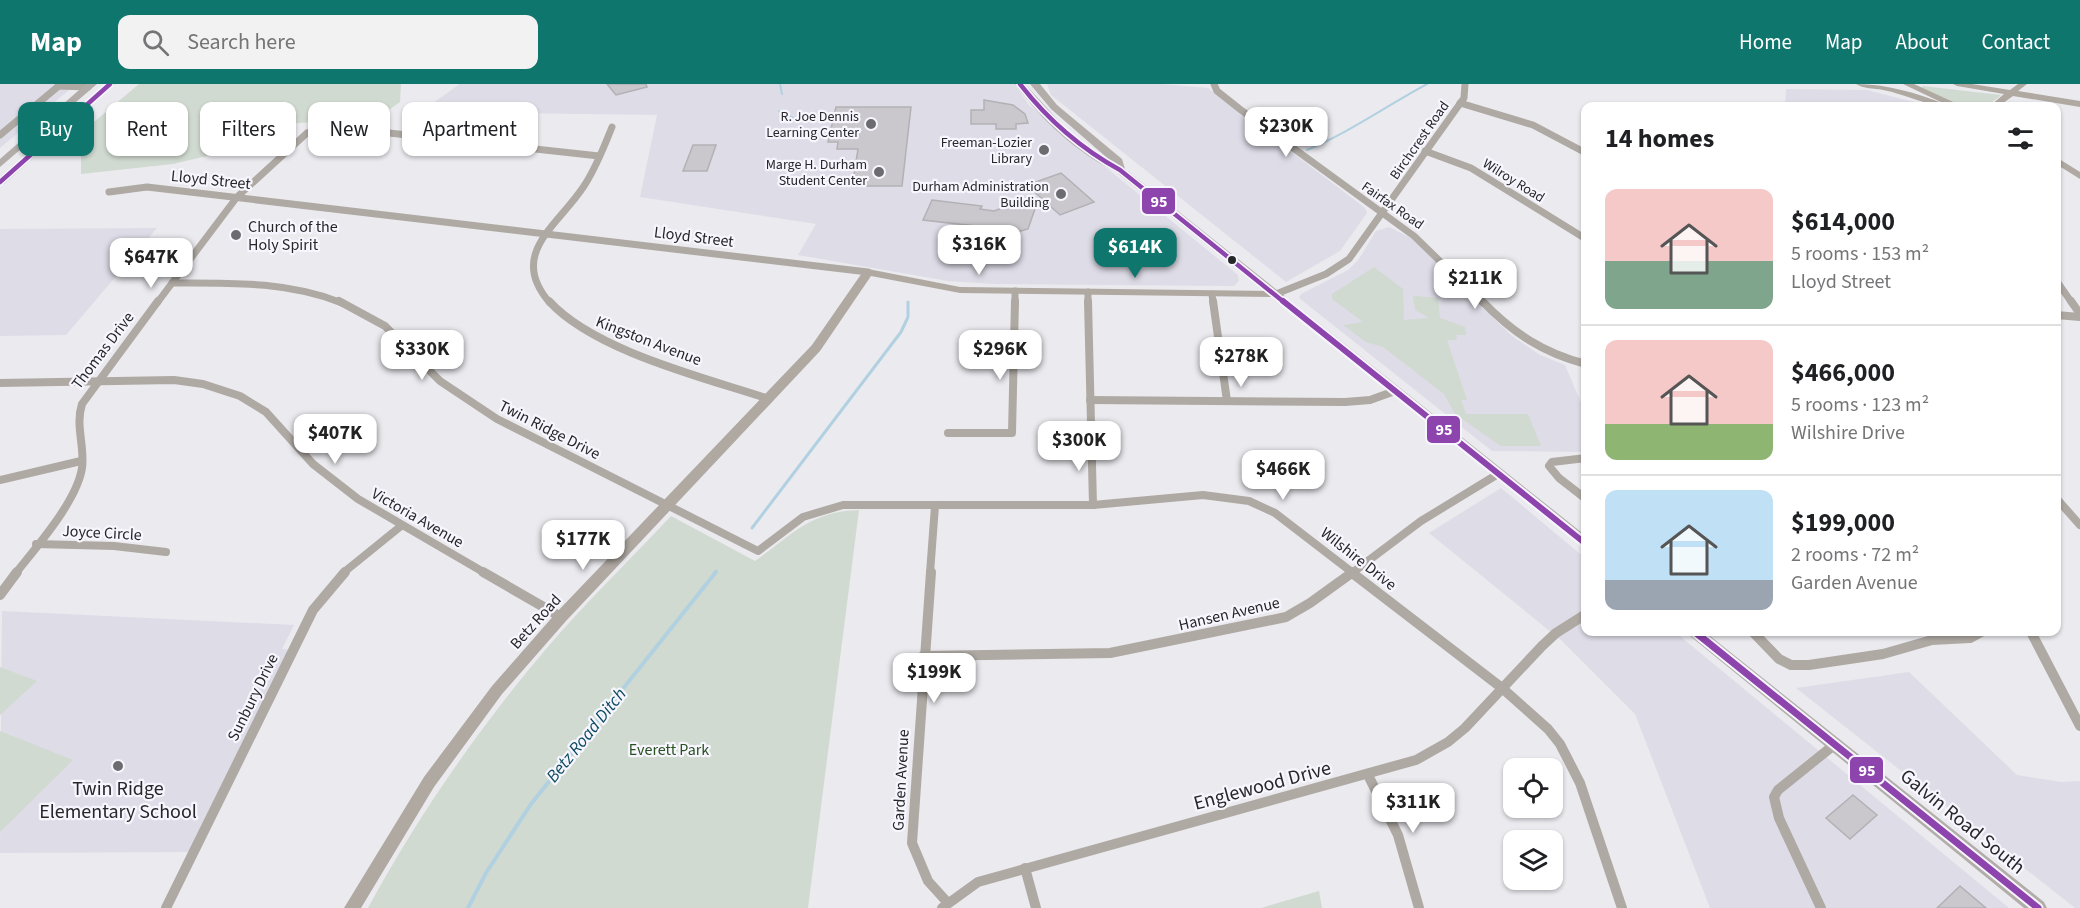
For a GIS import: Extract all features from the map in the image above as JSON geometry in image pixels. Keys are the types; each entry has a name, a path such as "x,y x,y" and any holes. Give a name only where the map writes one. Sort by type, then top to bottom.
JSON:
{"main road":[{"path":"0,182 110,84"},
{"path":"1020,84 1046,115 1107,164 1120,170 1581,540"},
{"path":"0,164 90,86"},
{"path":"1038,86 1054,107 1118,161 1120,170"},
{"name":"Galvin Road South","path":"1700,636 2038,908"}],"street":[{"name":"Fairfax Road","path":"1214,84 1217,91 1239,108 1447,263 1522,340 1558,358 1581,363"},
{"name":"Birchcrest Road","path":"1276,294 1305,284 1340,267 1353,254 1460,103 1466,92 1465,84"},
{"path":"1860,84 1886,88 1922,98"},
{"path":"1888,84 1933,102"},
{"path":"1907,84 1949,102"},
{"path":"1957,84 2013,91 2080,104"},
{"path":"1999,102 2023,84"},
{"path":"0,135 59,85 90,86"},
{"path":"1460,103 1533,125 1581,150"},
{"name":"Kingston Avenue","path":"612,127 581,190 547,233 532,264 533,281 542,297 552,308 583,329 616,345 769,399"},
{"name":"Thomas Drive","path":"0,595 72,492 81,471 78,413 82,402 237,197 311,131 371,131 599,156"},
{"name":"Wilroy Road","path":"1425,151 1471,168 1581,236"},
{"path":"2061,163 2080,176"},
{"name":"Lloyd Street","path":"109,192 134,187 237,197 868,272 940,288 1276,294"},
{"name":"Betz Road","path":"352,908 380,859 445,760 497,690 561,617 816,348 868,272"},
{"name":"Twin Ridge Drive","path":"172,283 269,285 329,298 354,308 394,334 434,375 462,398 667,506 758,551"},
{"path":"2061,288 2080,316"},
{"path":"948,433 1012,433 1015,291"},
{"path":"1088,292 1094,505"},
{"path":"1212,294 1227,402"},
{"path":"2061,315 2080,316"},
{"name":"Victoria Avenue","path":"0,383 98,380 190,382 240,396 266,412 313,464 333,480 401,526 561,617"},
{"path":"1090,400 1359,402 1381,398 1395,391"},
{"path":"1581,459 1552,462 1549,466 1559,478 1581,494"},
{"path":"0,480 81,461"},
{"name":"Hansen Avenue","path":"923,656 1110,653 1157,645 1286,616 1307,607 1448,503 1498,474"},
{"name":"Wilshire Drive","path":"758,551 794,523 822,509 843,505 1094,505 1203,495 1250,501 1275,513 1502,688 1548,729 1572,765 1622,908"},
{"path":"2061,504 2080,525"},
{"name":"Garden Avenue","path":"935,506 912,843 928,881 944,905"},
{"name":"Sunbury Drive","path":"166,908 313,610 344,572 401,526"},
{"name":"Joyce Circle","path":"36,544 114,546 166,552"},
{"name":"Englewood Drive","path":"944,905 978,882 1416,760 1448,742 1557,633 1581,617"},
{"path":"1757,636 1779,659 1791,665 1809,665 1883,654 1932,640 1974,636"},
{"path":"2033,636 2080,726"},
{"path":"1821,908 1779,818 1774,797 1778,790 1834,745"},
{"path":"1368,775 1398,835 1419,908"},
{"path":"1025,868 1036,908"}],"shaded area":[{"path":"0,84 76,84 55,102 18,102 18,133 0,148"},
{"path":"460,84 1015,84 1028,104 1238,275 1239,281 1234,286 993,284 948,281 798,255 816,224 640,197 657,115 538,113 538,102 434,102"},
{"path":"1047,84 1162,84 1208,88 1365,208 1367,213 1340,251 1286,282 1051,95"},
{"path":"1786,89 1867,90 1914,102 1785,102"},
{"path":"1389,227 1411,238 1512,336 1540,355 1565,365 1581,403 1581,452 1492,451 1299,298 1301,294 1348,270 1359,259 1376,231"},
{"path":"157,228 66,335 0,336 0,229"},
{"path":"1501,488 1581,555 1581,636 1680,636 2009,908 1710,908 1635,714 1562,641 1429,533"},
{"name":"Twin Ridge Elementary School","path":"2,611 294,625 282,649 292,650 194,852 0,853"},
{"path":"1909,672 2017,775 2061,782 2080,781 2080,908 2075,908 1796,688"}],"green space":[{"path":"139,84 401,84 400,102 390,109 390,102 308,102 308,122 296,123 296,102 200,102 200,156 207,156 173,164 81,174 81,156 94,156 94,122 106,112 106,156 188,156 188,102 118,102"},
{"path":"1923,86 2001,95 1992,102 1951,102 1921,88"},
{"path":"1374,267 1403,289 1404,320 1429,318 1415,310 1413,296 1438,298 1440,318 1465,327 1466,335 1456,335 1457,340 1447,340 1467,400 1461,400 1466,414 1528,414 1541,446 1501,446 1455,414 1444,394 1383,347 1366,342 1343,325 1363,322 1332,299 1332,294"},
{"name":"Everett Park","path":"859,510 808,908 368,908 428,807 497,710 561,632 671,516 755,561 803,526 815,520 842,511"},
{"path":"0,667 37,681 0,715"},
{"path":"0,731 73,760 0,832"},
{"path":"1319,891 1322,908 1261,908"}],"building":[{"path":"607,84 646,84 647,87 616,95"},
{"path":"984,100 1013,105 1025,114 1028,123 1016,124 1016,129 996,129 996,124 971,124 971,110 984,110"},
{"name":"R. Joe Dennis Learning Center","path":"836,107 911,107 902,186 852,186 858,149 837,149 838,142 828,142"},
{"path":"693,145 716,145 707,171 683,171"},
{"name":"Durham Administration Building","path":"1061,173 1094,202 1060,215 1027,185"},
{"path":"932,200 982,206 980,209 994,211 1008,206 1009,202 1036,206 1028,229 1021,231 923,220"},
{"path":"1853,795 1877,815 1850,839 1826,818"},
{"path":"1960,886 1986,908 1937,908"}],"waterway":[{"path":"780,84 782,94"},
{"name":"Betz Road Ditch","path":"1307,150 1353,127 1427,84"},
{"path":"779,111 797,120"},
{"name":"Betz Road Ditch","path":"752,528 901,332 908,317 908,302"},
{"name":"Betz Road Ditch","path":"468,908 486,873 531,804 716,572"}],"transit line":[{"name":"95","path":"0,182 110,84"},
{"name":"95","path":"1020,84 1041,110 1065,133 1091,153 1120,170 1581,540"},
{"name":"95","path":"1700,636 2038,908"}],"place":[{"name":"R. Joe Dennis Learning Center","path":"871,124"},
{"name":"Freeman-Lozier Library","path":"1044,150"},
{"name":"Marge H. Durham Student Center","path":"879,172"},
{"name":"Durham Administration Building","path":"1061,194"},
{"name":"Church of the Holy Spirit","path":"236,235"},
{"name":"Twin Ridge Elementary School","path":"118,766"}]}
